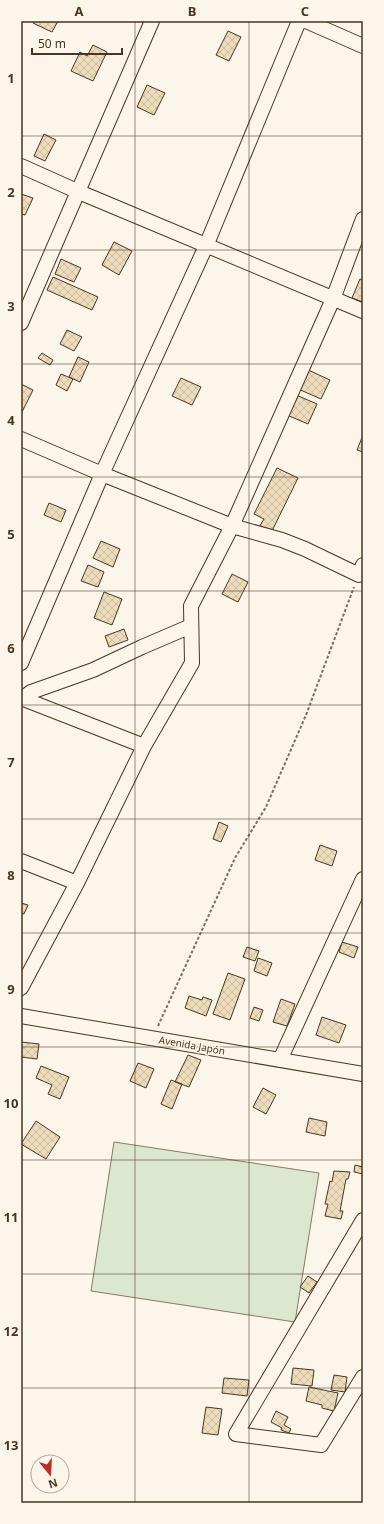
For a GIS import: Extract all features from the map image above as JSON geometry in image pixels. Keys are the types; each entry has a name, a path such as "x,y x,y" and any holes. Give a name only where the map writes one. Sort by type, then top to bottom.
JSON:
{"street":[{"path":"21,323 152,21"},
{"path":"21,663 102,474 206,246 299,21"},
{"path":"306,21 363,46"},
{"path":"21,166 206,246 363,311"},
{"path":"21,988 77,883 144,746 192,663 191,606 232,526 332,299 363,219"},
{"path":"21,439 102,474 232,526 282,540 361,570"},
{"path":"22,698 31,692 93,670 191,626"},
{"path":"22,698 144,746"},
{"path":"21,861 77,883"},
{"path":"280,1060 363,879"},
{"name":"Avenida Japón","path":"21,1016 363,1074"},
{"path":"363,1220 236,1434 321,1446 363,1377"}],"path":[{"path":"152,1038 235,858 266,807 306,715 361,570"}],"green space":[{"path":"114,1142 319,1173 295,1322 91,1291"}],"building":[{"path":"34,21 58,21 52,32 33,23"},
{"path":"228,31 241,37 229,61 216,55"},
{"path":"93,45 107,52 93,81 71,71 80,52 87,56"},
{"path":"147,85 165,93 154,115 137,107"},
{"path":"44,134 56,140 45,161 34,156"},
{"path":"21,194 33,198 25,215 21,214"},
{"path":"114,242 132,251 119,275 102,265"},
{"path":"61,259 81,268 74,282 55,274"},
{"path":"53,277 98,297 92,310 47,290"},
{"path":"360,279 363,280 363,302 352,298"},
{"path":"67,330 82,337 74,351 60,344"},
{"path":"42,353 53,360 50,365 38,358"},
{"path":"78,357 89,362 80,382 69,377"},
{"path":"306,369 330,380 321,399 296,388"},
{"path":"61,374 73,379 67,391 56,385"},
{"path":"181,378 201,387 192,405 172,396"},
{"path":"21,384 33,390 21,414"},
{"path":"296,395 317,404 308,424 287,415"},
{"path":"363,435 363,452 357,450"},
{"path":"277,468 298,478 270,535 258,529 264,519 254,514"},
{"path":"49,503 66,510 61,522 44,515"},
{"path":"101,541 120,549 113,567 93,558"},
{"path":"88,565 104,572 98,587 81,581"},
{"path":"232,574 248,582 238,602 222,594"},
{"path":"104,592 122,599 112,625 94,618"},
{"path":"124,629 128,640 109,647 105,636"},
{"path":"219,822 228,826 221,842 213,839"},
{"path":"320,845 337,851 332,866 315,860"},
{"path":"21,903 28,905 24,914 21,913"},
{"path":"342,942 358,947 354,958 339,952"},
{"path":"247,947 259,951 255,961 243,957"},
{"path":"258,958 272,963 267,976 254,971"},
{"path":"228,973 245,979 230,1020 213,1014"},
{"path":"189,996 202,1000 203,997 212,1000 206,1016 185,1008"},
{"path":"281,999 295,1004 287,1026 273,1022"},
{"path":"254,1007 263,1010 259,1021 250,1018"},
{"path":"322,1017 346,1025 339,1043 316,1035"},
{"path":"21,1042 39,1044 37,1059 21,1057"},
{"path":"188,1055 201,1060 189,1087 175,1082"},
{"path":"138,1063 154,1069 146,1088 130,1081"},
{"path":"41,1066 69,1077 60,1099 48,1094 52,1085 36,1078"},
{"path":"171,1080 182,1084 172,1109 161,1104"},
{"path":"263,1088 276,1095 266,1114 253,1107"},
{"path":"309,1118 327,1122 325,1136 306,1132"},
{"path":"36,1121 60,1137 46,1159 21,1144"},
{"path":"355,1165 363,1167 363,1174 354,1172"},
{"path":"334,1171 350,1172 348,1179 346,1179 340,1211 343,1211 341,1219 325,1216 328,1204 325,1204 330,1181 332,1182"},
{"path":"308,1276 317,1282 309,1293 300,1287"},
{"path":"293,1368 314,1370 312,1386 291,1384"},
{"path":"334,1375 347,1377 345,1392 331,1390"},
{"path":"224,1378 249,1380 247,1396 222,1393"},
{"path":"309,1387 338,1393 334,1411 322,1408 322,1405 306,1401"},
{"path":"206,1407 222,1409 218,1435 202,1433"},
{"path":"276,1411 288,1417 284,1425 291,1429 289,1433 281,1430 282,1428 271,1422"}]}
